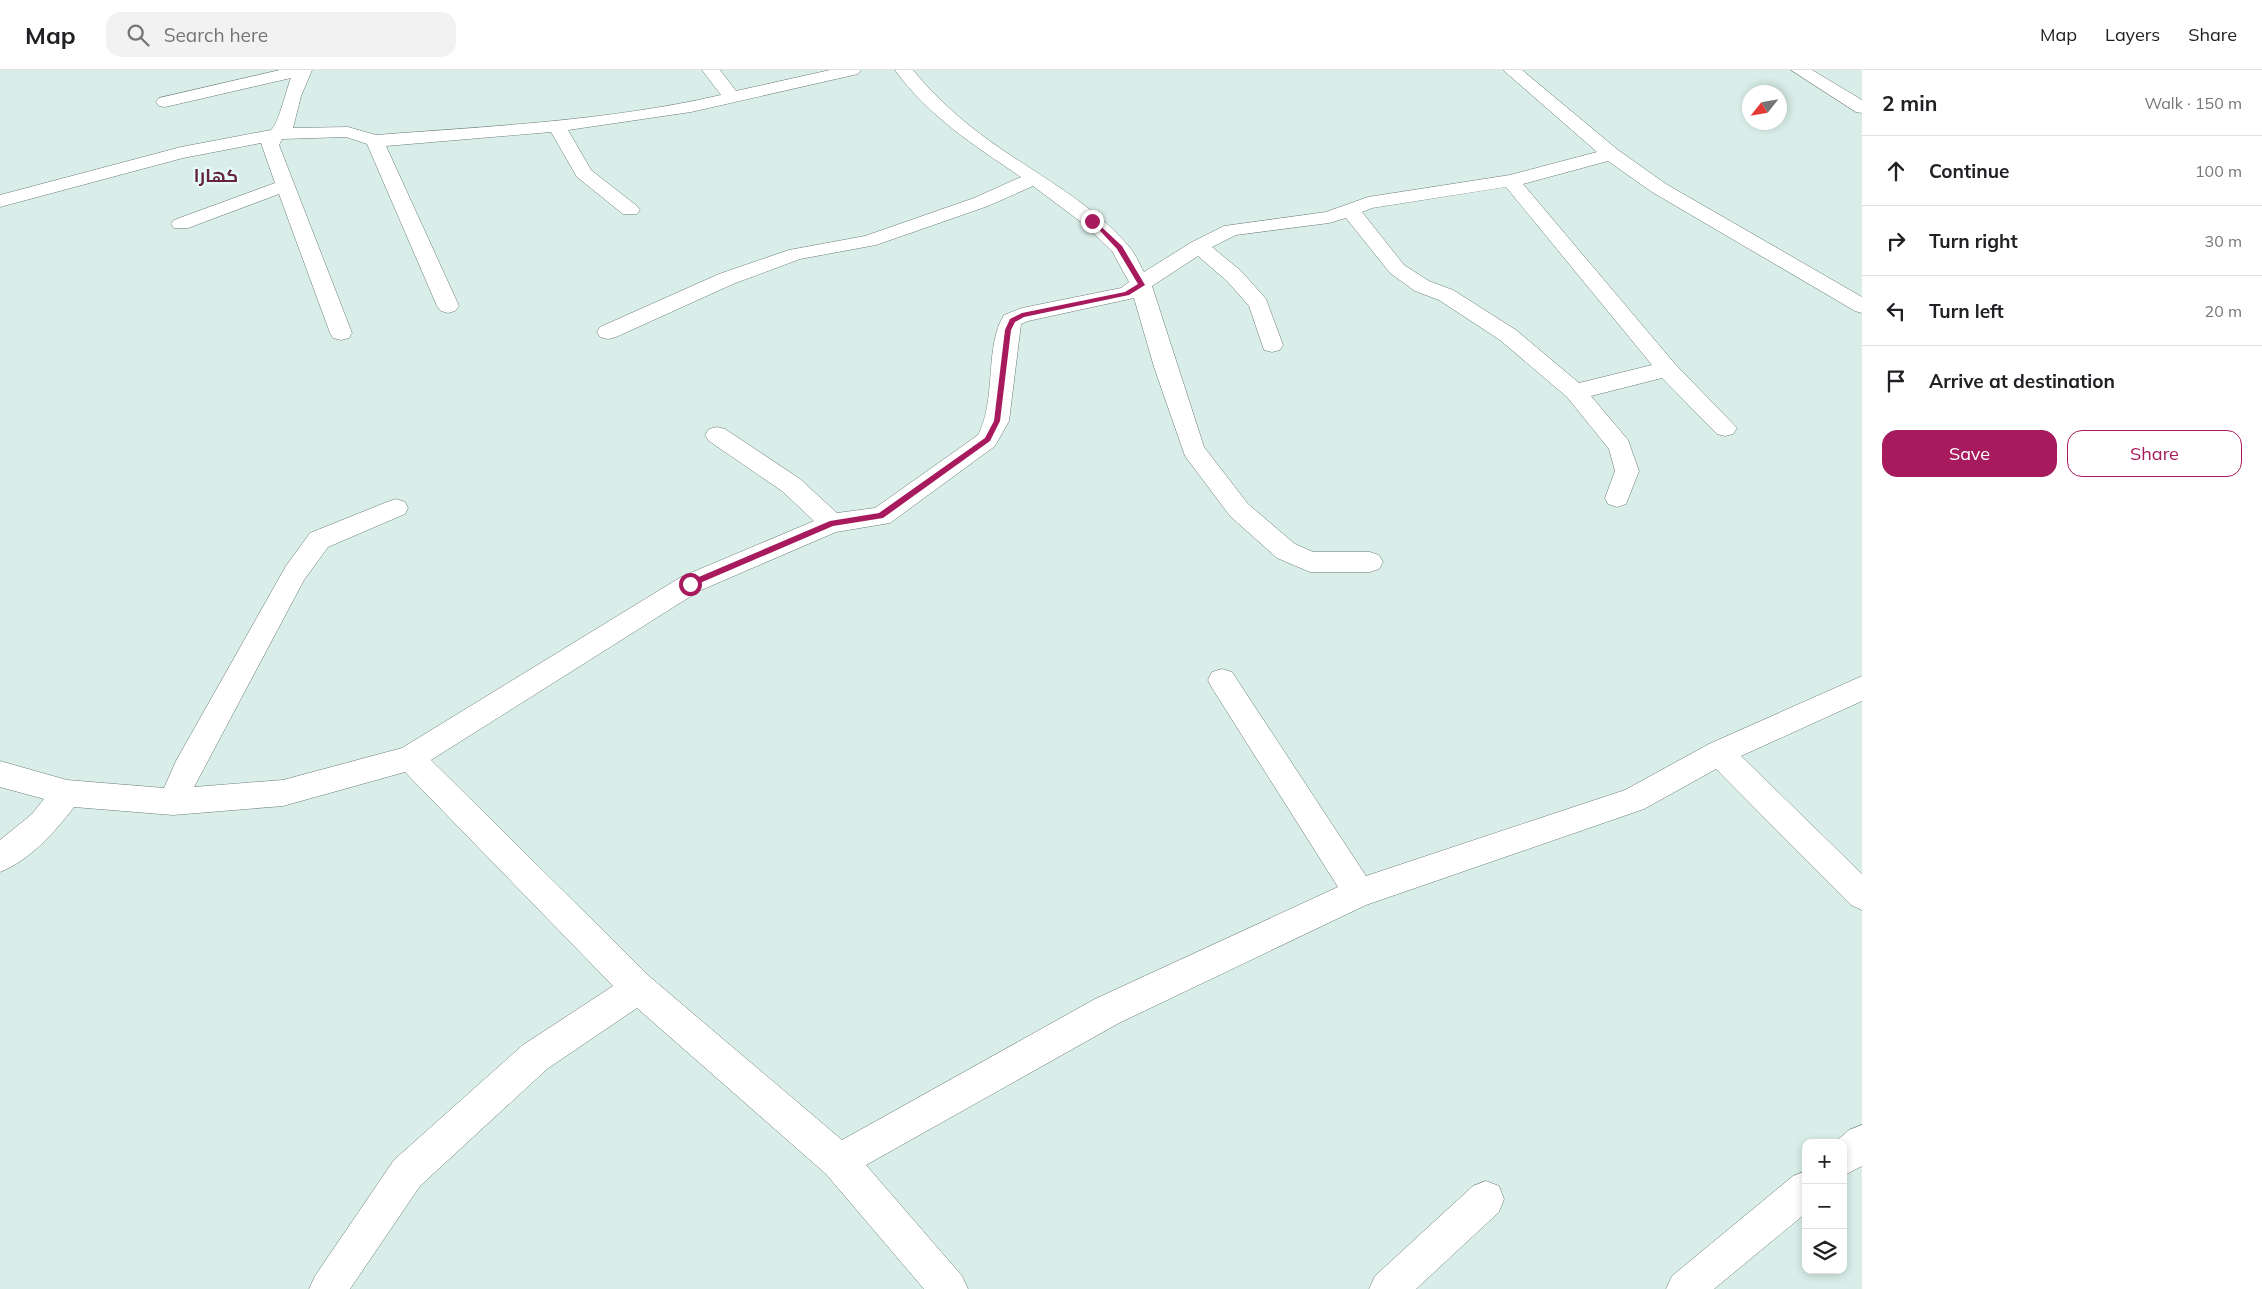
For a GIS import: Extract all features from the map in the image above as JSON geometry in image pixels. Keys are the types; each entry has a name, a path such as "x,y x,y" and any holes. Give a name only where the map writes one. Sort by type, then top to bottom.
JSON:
{"street":[{"path":"165,102 303,70"},
{"path":"303,70 292,96 285,127 271,140 270,144 341,333"},
{"path":"711,70 731,96"},
{"path":"0,201 181,153 279,134 348,132 374,141 557,126 691,107 731,96 852,70"},
{"path":"904,70 926,97 965,131 1035,178 1092,221 1120,248 1142,285 1165,366 1193,450 1239,510 1286,551 1310,562 1370,562"},
{"path":"1512,70 1611,154 1659,188 1862,306"},
{"path":"1800,70 1862,108"},
{"path":"557,126 584,173 630,210"},
{"path":"374,141 448,306"},
{"path":"0,774 67,793 173,802 283,793 410,758 690,584 832,523 881,516 987,440 997,421 1008,330 1012,320 1022,315 1127,293 1142,285 1199,246 1231,230 1330,217 1368,203 1511,181 1611,154"},
{"path":"608,332 726,279 787,257 869,241 982,202 1035,178"},
{"path":"1511,181 1667,370 1725,428"},
{"path":"181,224 286,185"},
{"path":"1350,210 1397,268 1422,286 1446,295 1508,335 1576,392 1620,446 1628,471 1617,498"},
{"path":"1199,246 1234,276 1259,304 1272,345"},
{"path":"1576,392 1667,370"},
{"path":"717,435 791,485 832,523"},
{"path":"173,802 186,770 290,581 319,540 352,524 396,508"},
{"path":"1222,680 1359,893"},
{"path":"839,1161 1107,1011 1359,893 1634,800 1719,753 1862,688"},
{"path":"1719,753 1862,895"},
{"path":"410,758 638,988 839,1161 949,1289"},
{"path":"0,858 43,824 67,793"},
{"path":"328,1289 407,1173 535,1056 638,988"},
{"path":"1847,1155 1862,1143"},
{"path":"1685,1289 1802,1192"},
{"path":"1388,1289 1486,1199"}],"district":[{"name":"کھارا","path":"216,176"}],"route":[{"path":"690,584 832,523 858,521 881,516 987,440 997,421 1008,330 1012,320 1022,315 1127,293 1142,285 1120,248 1092,221"}]}
